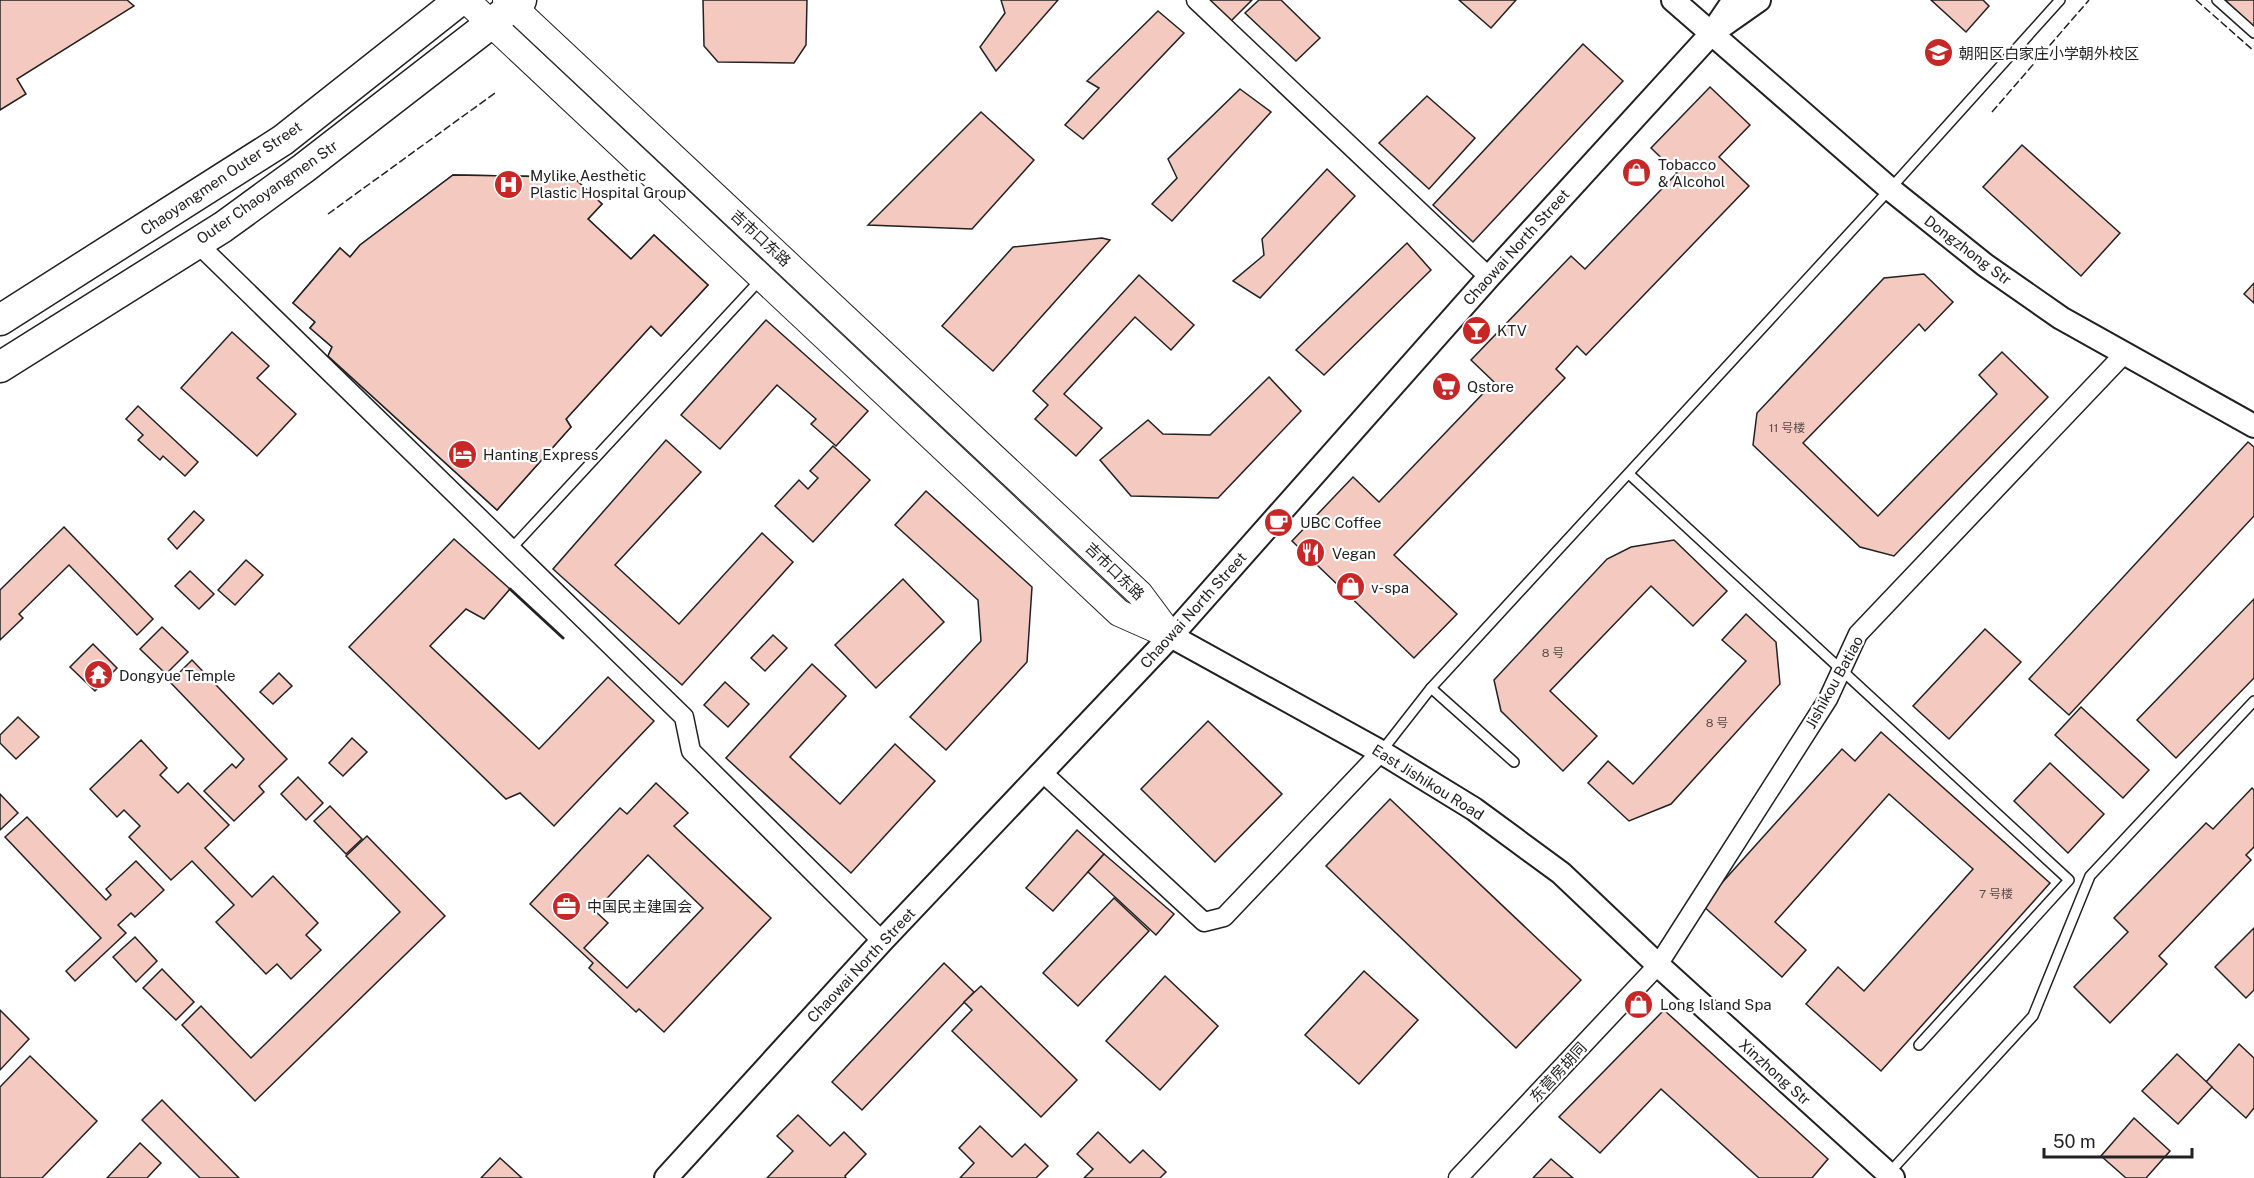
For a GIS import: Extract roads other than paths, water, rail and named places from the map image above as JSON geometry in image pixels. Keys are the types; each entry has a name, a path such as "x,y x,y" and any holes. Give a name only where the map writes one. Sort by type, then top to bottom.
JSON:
{"highway":[{"name":"Chaoyangmen Outer Street","path":"0,320 283,140 460,0"},
{"name":"Outer Chaoyangmen Str","path":"0,367 223,227 304,168 508,8"}],"main road":[{"path":"466,0 508,8"},
{"name":"吉市口东路","path":"508,8 762,278 1119,613 1171,636"},
{"name":"吉市口东路","path":"508,8 1140,594 1171,636"}],"street":[{"path":"1196,0 1489,277"},
{"name":"Dongzhong Str","path":"1673,0 1890,189 1985,265 2061,318 2254,426"},
{"name":"Chaowai North Street","path":"666,1178 882,941 1171,636 1489,277 1712,34 1734,0"},
{"name":"Chaowai North Street","path":"1712,34 1760,0"},
{"path":"197,243 684,717 691,751 882,941"},
{"name":"Jishikou Batiao","path":"1658,965 1828,699 1840,668 1858,634 2126,353"},
{"name":"East Jishikou Road","path":"1171,636 1380,752 1474,809 1561,873 1658,965"},
{"path":"1043,773 1204,922 1224,917 1380,752"},
{"name":"Xinzhong Str","path":"1658,965 1891,1176"},
{"name":"东营房胡同","path":"1458,1178 1658,965"}],"lane":[{"path":"1380,752 1431,688 1890,189 2060,0"},
{"path":"2217,0 2254,33"},
{"path":"510,549 762,278"},
{"path":"1629,474 2069,880 1919,1045"},
{"path":"1431,688 1514,762"},
{"path":"1891,1176 2033,1016 2090,876 2254,701"}],"place":[{"name":"朝阳区白家庄小学朝外校区","path":"1938,53"},
{"name":"Tobacco & Alcohol","path":"1637,173"},
{"name":"Mylike Aesthetic Plastic Hospital Group","path":"509,184"},
{"name":"KTV","path":"1476,330"},
{"name":"Qstore","path":"1446,386"},
{"name":"Hanting Express","path":"462,454"},
{"name":"UBC Coffee","path":"1279,522"},
{"name":"Vegan","path":"1311,553"},
{"name":"v-spa","path":"1350,587"},
{"name":"Dongyue Temple","path":"98,675"},
{"name":"中国民主建国会","path":"566,906"},
{"name":"Long Island Spa","path":"1639,1004"}]}
